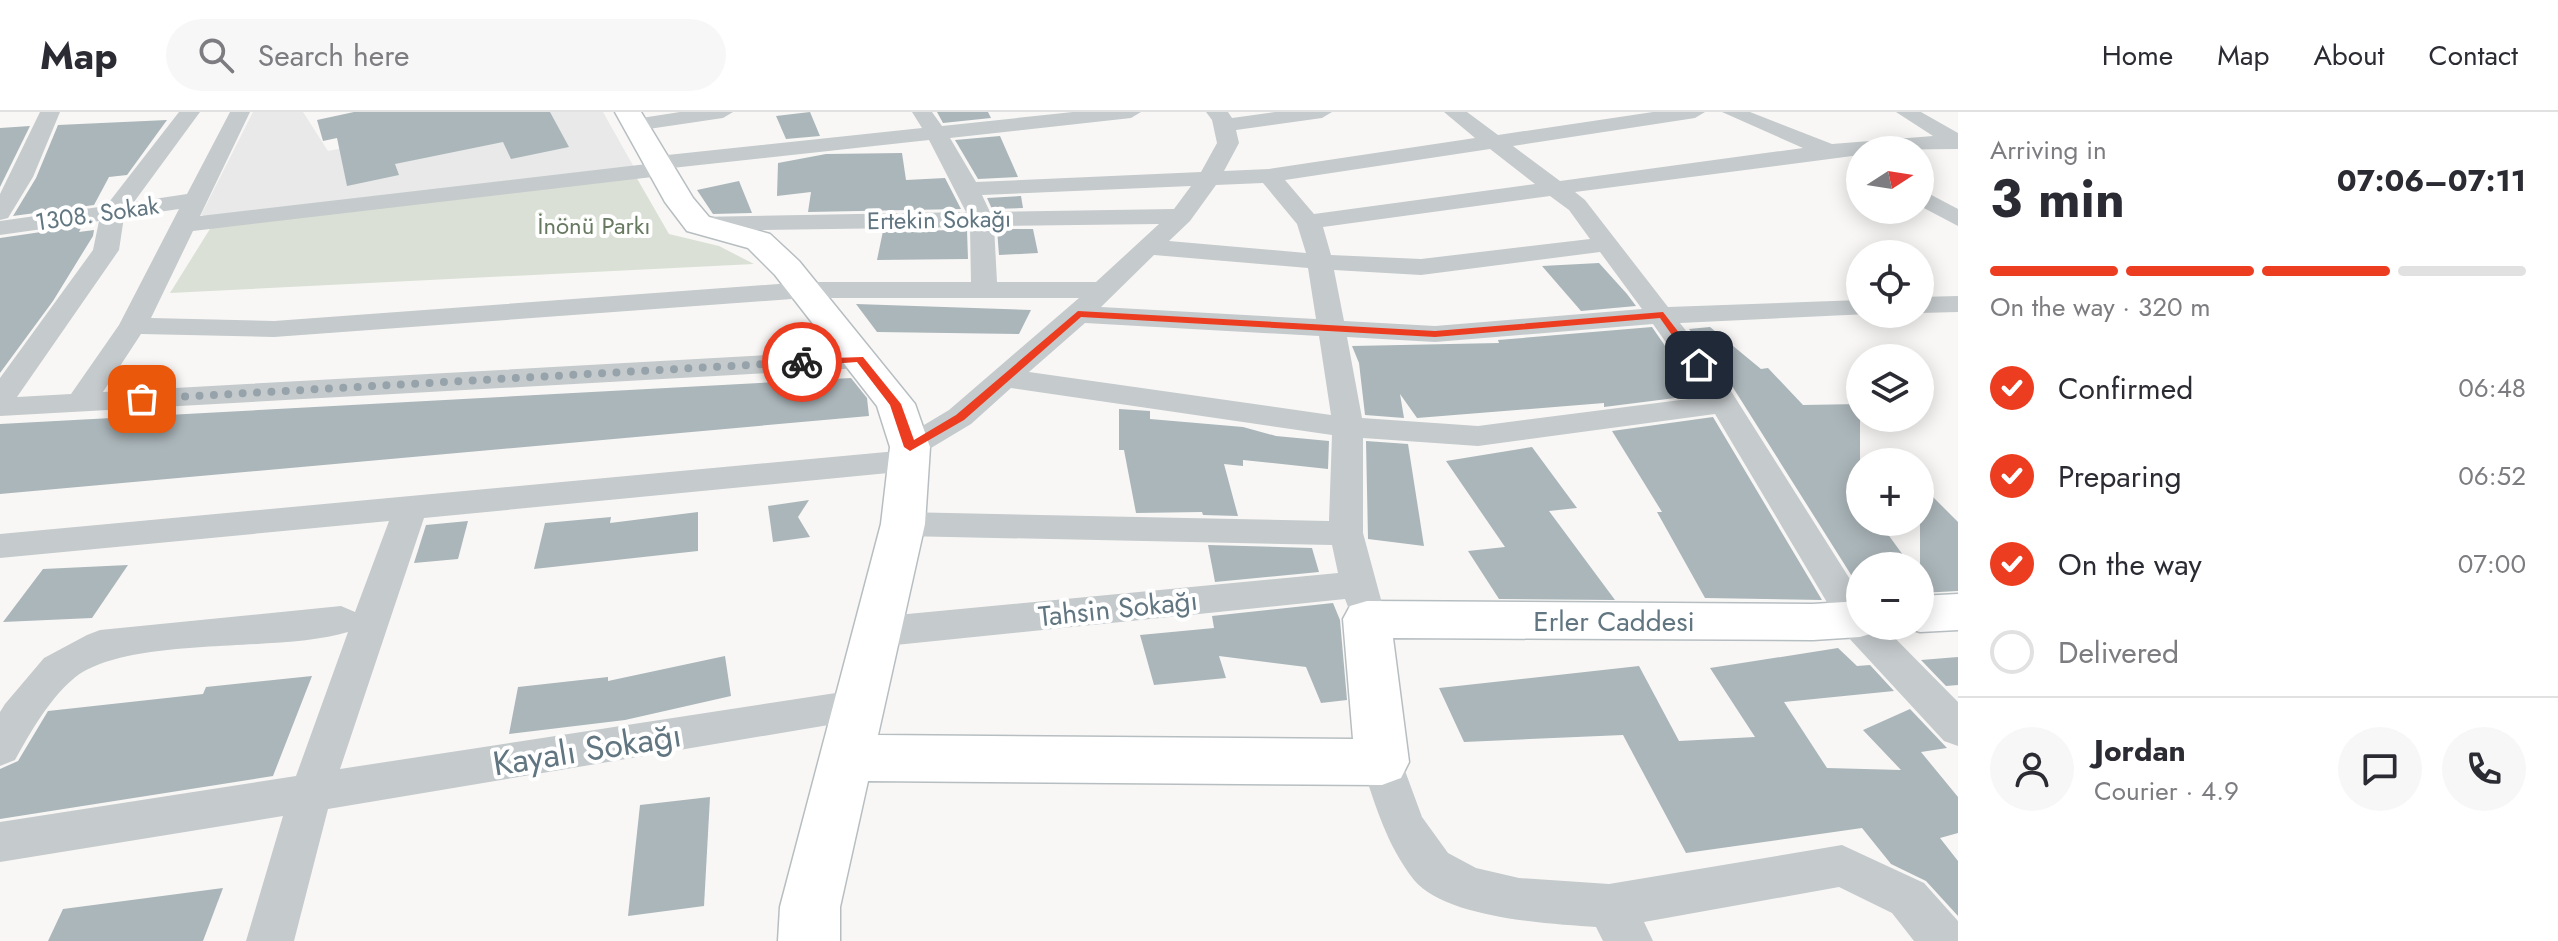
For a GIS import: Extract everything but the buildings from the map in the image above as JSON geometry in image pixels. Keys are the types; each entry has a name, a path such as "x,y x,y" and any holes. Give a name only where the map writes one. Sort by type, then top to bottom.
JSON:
{"street":[{"path":"0,213 22,177 50,112"},
{"path":"0,399 106,250 113,213 190,112"},
{"path":"80,403 133,326 240,112"},
{"path":"723,112 632,119 698,224 759,241 805,290 896,404 910,454 903,524 876,632 862,705 810,907 809,941"},
{"path":"922,112 982,220 984,290"},
{"path":"185,225 1131,112"},
{"path":"0,546 410,508 910,454 960,417 1078,314 1181,216 1207,181 1228,143 1220,119 1322,112"},
{"path":"1454,112 1577,205 1663,315 1846,601"},
{"path":"967,189 1269,176 1695,112"},
{"path":"1732,112 1846,159"},
{"path":"1906,112 1957,135"},
{"path":"1308,222 1957,135"},
{"path":"1269,176 1308,222 1316,238 1348,427 1346,533 1364,602 1382,762 1404,827 1432,868 1469,888 1619,924 1842,866 1908,898 1944,941"},
{"name":"1308. Sokak","path":"0,228 195,200"},
{"path":"1934,204 1958,219"},
{"name":"Ertekin Sokağı","path":"698,224 1181,216"},
{"path":"1145,247 1321,264 1421,267 1607,244"},
{"path":"133,326 274,329 805,290 1101,290"},
{"path":"1934,305 1958,304"},
{"path":"1078,314 1435,334 1663,315 1846,308"},
{"path":"0,407 860,359"},
{"path":"1005,378 1348,427 1478,436 1722,404"},
{"path":"270,941 311,793 410,508"},
{"path":"903,524 1346,533"},
{"name":"Erler Caddesi","path":"1364,602 1846,622"},
{"name":"Tahsin Sokağı","path":"876,632 1364,602"},
{"path":"1934,613 1958,612"},
{"path":"0,748 19,716 58,669 100,645 341,620"},
{"path":"1876,640 1958,729"},
{"name":"Kayalı Sokağı","path":"0,842 862,705"},
{"path":"846,758 1382,762"}],"shaded area":[{"path":"253,112 303,112 328,151 528,112 603,112 635,169 212,218 201,215"}],"green space":[{"name":"İnönü Parkı","path":"635,175 669,234 719,246 754,264 170,293 213,224"}],"way so far":[{"path":"142,399 802,362"}],"route":[{"path":"802,362 860,359 896,404 910,447 960,417 1078,314 1435,334 1663,315 1699,365"}]}
